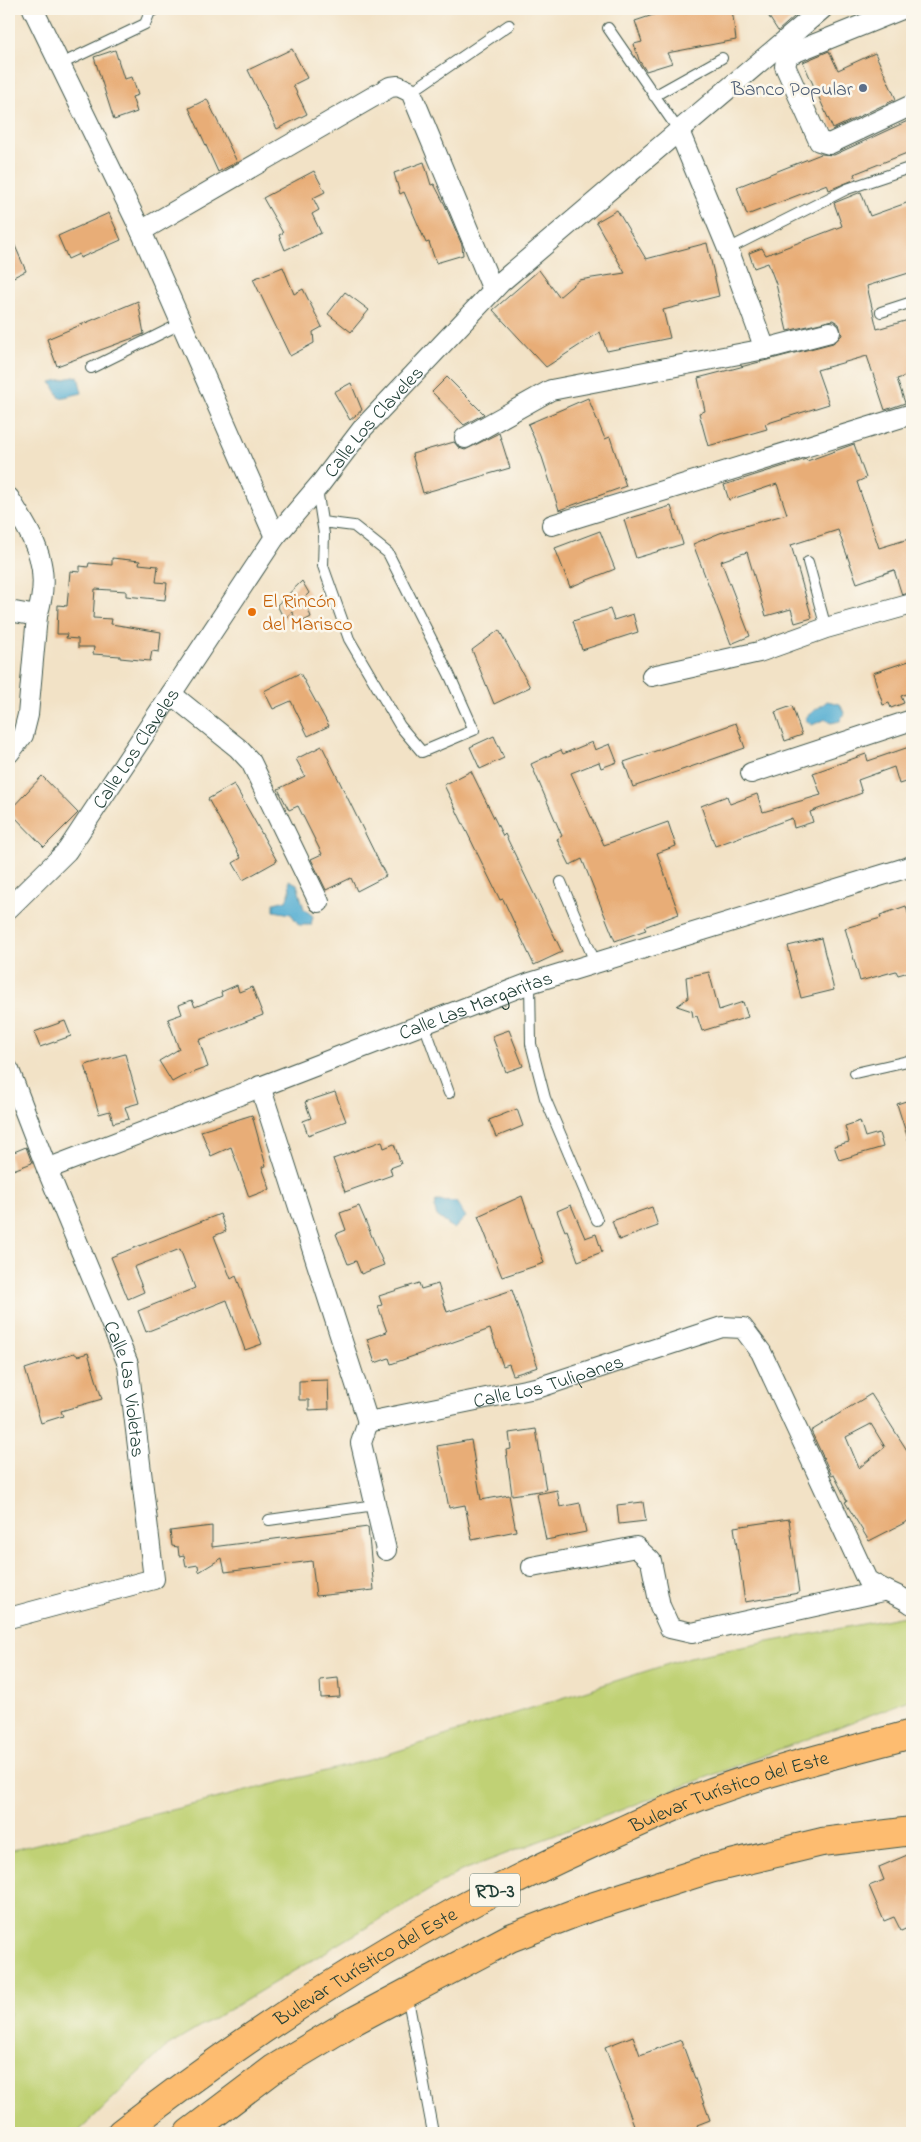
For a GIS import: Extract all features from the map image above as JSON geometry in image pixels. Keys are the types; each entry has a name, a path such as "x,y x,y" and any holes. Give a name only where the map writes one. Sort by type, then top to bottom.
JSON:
{"highway":[{"name":"Bulevar Turístico del Este","path":"121,2133 196,2074 267,2026 360,1965 466,1905 574,1851 701,1796 805,1762 912,1734"},
{"name":"Bulevar Turístico del Este","path":"189,2133 275,2068 406,1992 510,1938 588,1908 710,1869 822,1842 912,1831"}],"street":[{"path":"33,9 141,232 275,537"},
{"name":"Calle Los Claveles","path":"9,908 67,852 275,537 317,488 363,428 493,290 822,9"},
{"path":"902,9 788,55 785,66 819,141 829,144 912,105"},
{"path":"141,232 390,87 398,86 411,92 493,290"},
{"path":"679,131 728,249 765,349"},
{"path":"465,438 551,390 765,349 830,332"},
{"path":"552,525 912,414"},
{"path":"9,498 34,538 42,560 44,580 42,600 37,616 28,715 23,735 9,754"},
{"path":"652,676 759,652 826,628 912,604"},
{"path":"9,611 37,616"},
{"path":"171,694 238,748 251,762 319,902"},
{"path":"751,773 912,720"},
{"name":"Calle Las Margaritas","path":"46,1169 530,983 780,908 912,866"},
{"name":"Calle Las Violetas","path":"9,1070 46,1169 128,1364 154,1579 9,1618"},
{"path":"260,1086 368,1422 361,1443 386,1550"},
{"name":"Calle Los Tulipanes","path":"368,1422 540,1386 722,1327 742,1328 761,1352 867,1580 883,1591 902,1597 912,1604"},
{"path":"532,1567 636,1547 652,1561 660,1606 670,1628 692,1633 883,1591"}],"lane":[{"path":"61,64 145,24 150,12 157,9"},
{"path":"411,92 509,25"},
{"path":"608,28 679,131"},
{"path":"654,96 722,58"},
{"path":"728,249 846,189 912,167"},
{"path":"880,312 912,302"},
{"path":"91,368 182,323"},
{"path":"317,488 322,522 323,566 349,639 400,726 422,752 474,730 449,674 388,553 354,526 322,522"},
{"path":"808,562 826,628"},
{"path":"561,882 595,962"},
{"path":"530,983 531,1044 545,1098 597,1220"},
{"path":"424,1024 449,1093"},
{"path":"855,1074 912,1060"},
{"path":"269,1520 375,1505"},
{"path":"406,1992 433,2133"}],"green space":[{"path":"905,1616 912,1632 912,1699 461,1871 165,2048 77,2133 9,2133 9,1851 373,1759 690,1657"}],"water":[{"path":"78,376 82,393 60,398 51,382"},
{"path":"827,701 840,704 844,713 840,721 831,723 826,719 812,725 805,719 810,714"},
{"path":"289,880 297,884 304,909 313,916 311,925 299,925 291,914 274,911 274,903 286,900 290,892"},
{"path":"436,1201 456,1202 466,1217 454,1229 437,1216 434,1207"}],"building":[{"path":"707,9 732,9 736,40 667,53 672,63 646,71 639,60 634,44 642,42 635,21 656,14"},
{"path":"764,9 803,9 778,31"},
{"path":"292,49 307,78 293,85 307,114 277,129 248,70"},
{"path":"115,50 124,79 132,77 138,95 132,97 137,112 114,120 94,57"},
{"path":"829,51 838,70 875,53 896,99 833,129 803,62"},
{"path":"207,99 237,162 218,172 189,108"},
{"path":"912,119 912,151 854,174 856,179 829,190 827,184 747,215 737,187 821,154 834,155"},
{"path":"424,162 431,185 434,184 445,205 462,245 463,255 436,263 429,242 426,243 404,192 400,194 394,173"},
{"path":"314,171 325,192 313,198 319,210 312,214 321,233 285,250 279,235 283,233 263,198"},
{"path":"861,192 870,216 912,201 912,272 867,286 877,329 912,319 912,374 897,379 905,403 885,410 867,356 817,370 829,404 765,424 767,429 708,446 699,413 705,411 698,378 833,343 842,335 839,324 833,320 787,331 776,284 768,263 754,268 749,253 762,248 766,255 842,226 834,203"},
{"path":"617,210 646,259 707,243 719,296 663,310 670,338 607,351 600,332 546,367 493,310 539,270 559,297 579,280 625,273 596,222"},
{"path":"109,213 121,240 80,258 79,254 68,259 58,236"},
{"path":"9,232 26,271 9,279"},
{"path":"283,267 294,294 303,289 322,327 313,332 314,343 290,356 253,279"},
{"path":"345,292 369,310 351,332 328,314"},
{"path":"138,301 144,334 57,366 47,339"},
{"path":"447,377 484,414 464,425 432,392"},
{"path":"351,383 362,410 350,420 334,392"},
{"path":"588,398 605,439 610,437 626,486 559,510 542,457 528,424"},
{"path":"499,433 510,468 423,493 412,454 454,442 459,448 465,450"},
{"path":"854,444 866,478 857,482 879,548 912,538 912,592 902,595 894,570 857,583 838,530 791,545 812,618 795,623 791,609 766,616 747,552 721,561 750,636 731,644 693,544 720,533 787,514 777,484 729,500 724,485 806,459 807,461"},
{"path":"671,506 683,544 636,558 624,520"},
{"path":"600,531 615,569 570,587 555,548"},
{"path":"112,558 140,561 139,564 158,566 156,582 167,583 165,600 126,596 126,591 95,589 93,618 112,619 111,624 161,632 159,652 152,651 150,661 93,654 94,647 78,647 78,639 66,638 67,634 57,634 58,605 67,606 70,571 80,572 80,566 88,567 89,563 112,565"},
{"path":"302,581 309,593 304,598 311,617 298,624 292,612 284,619 277,605"},
{"path":"610,609 614,620 633,614 638,632 582,650 573,621"},
{"path":"499,630 530,687 494,704 472,650"},
{"path":"912,660 912,692 901,696 904,703 891,708 889,703 883,705 873,673"},
{"path":"300,673 329,726 308,736 291,701 273,709 264,691"},
{"path":"792,706 802,735 785,741 775,712"},
{"path":"736,723 745,748 633,787 624,762"},
{"path":"494,736 504,758 480,769 470,747"},
{"path":"592,742 595,750 610,744 617,762 601,768 599,762 571,773 604,845 668,822 676,846 657,853 679,914 644,927 646,930 615,941 582,859 570,865 557,839 562,836 531,764 561,750 563,754"},
{"path":"322,746 386,876 357,891 351,878 326,890 311,859 322,854 298,806 289,810 278,789 305,776 296,759"},
{"path":"912,746 912,780 899,784 894,767 858,780 862,793 810,812 813,822 794,828 792,818 715,846 701,806 727,796 730,804 757,794 763,812 821,795 813,773 866,754 868,761"},
{"path":"471,771 503,836 505,834 562,952 534,965 503,899 500,900 444,785"},
{"path":"42,776 78,813 44,847 9,811"},
{"path":"234,784 277,861 243,880 233,863 241,858 208,799"},
{"path":"906,906 912,927 912,971 898,975 896,971 860,981 845,928 881,918 880,915"},
{"path":"821,938 834,990 801,998 788,946"},
{"path":"709,972 719,1010 743,1002 748,1017 702,1031 697,1016 693,1017 692,1011 677,1006 688,998 686,977"},
{"path":"237,985 239,992 252,987 263,1015 199,1040 208,1067 172,1082 159,1061 179,1049 168,1019 182,1014 179,1005 192,1000 195,1007 222,996 221,992"},
{"path":"65,1021 71,1036 40,1047 34,1032"},
{"path":"509,1030 523,1066 506,1072 492,1036"},
{"path":"125,1054 139,1103 125,1107 129,1119 113,1123 110,1111 99,1114 85,1065"},
{"path":"335,1092 346,1121 308,1135 303,1121 311,1118 305,1102"},
{"path":"912,1099 912,1142 909,1142 897,1104"},
{"path":"517,1109 523,1126 496,1137 489,1120"},
{"path":"252,1115 266,1166 262,1167 270,1189 249,1197 231,1147 211,1156 201,1131"},
{"path":"860,1121 865,1137 879,1133 883,1147 839,1160 834,1146 849,1142 845,1126"},
{"path":"382,1141 384,1148 394,1144 401,1164 390,1168 392,1175 345,1192 333,1159"},
{"path":"26,1147 32,1163 13,1170 9,1154"},
{"path":"522,1196 544,1263 502,1277 478,1216"},
{"path":"571,1205 585,1238 596,1234 602,1252 578,1261 567,1230 565,1231 557,1211"},
{"path":"359,1206 384,1265 361,1274 356,1261 348,1264 336,1234 346,1230 340,1213"},
{"path":"652,1207 658,1226 619,1240 612,1221"},
{"path":"220,1214 226,1231 214,1236 231,1279 236,1276 262,1344 245,1350 227,1300 146,1332 138,1311 195,1288 180,1249 134,1267 144,1292 128,1299 111,1257"},
{"path":"419,1283 421,1289 438,1284 447,1312 512,1290 538,1367 513,1375 509,1364 503,1366 490,1329 391,1364 389,1358 375,1363 367,1339 387,1332 378,1306 382,1305 379,1296"},
{"path":"74,1353 78,1356 88,1353 102,1399 61,1411 63,1416 41,1423 25,1369"},
{"path":"328,1380 329,1409 309,1410 309,1400 299,1400 299,1381"},
{"path":"871,1394 912,1458 912,1519 869,1541 845,1502 847,1501 834,1475 832,1476 811,1431","holes":["871,1424 885,1447 859,1468 846,1437"]},
{"path":"536,1429 546,1490 512,1495 506,1450 511,1449 509,1433"},
{"path":"471,1440 481,1500 509,1495 516,1531 472,1540 465,1505 449,1508 437,1446"},
{"path":"557,1490 560,1507 580,1503 586,1532 546,1540 537,1494"},
{"path":"643,1502 646,1521 619,1524 617,1505"},
{"path":"789,1519 799,1593 745,1602 734,1527"},
{"path":"212,1526 212,1547 368,1527 374,1590 316,1596 312,1561 225,1572 222,1558 199,1572 198,1565 186,1567 184,1555 179,1556 178,1547 172,1546 170,1531"},
{"path":"338,1678 340,1697 321,1698 320,1680"},
{"path":"912,1853 912,1926 901,1931 894,1917 884,1921 869,1886 884,1880 879,1867"},
{"path":"633,2036 640,2055 681,2040 710,2120 697,2125 700,2133 637,2133 605,2047"}],"place":[{"name":"Banco Popular","path":"863,88"},
{"name":"El Rincón del Marisco","path":"252,612"}]}
